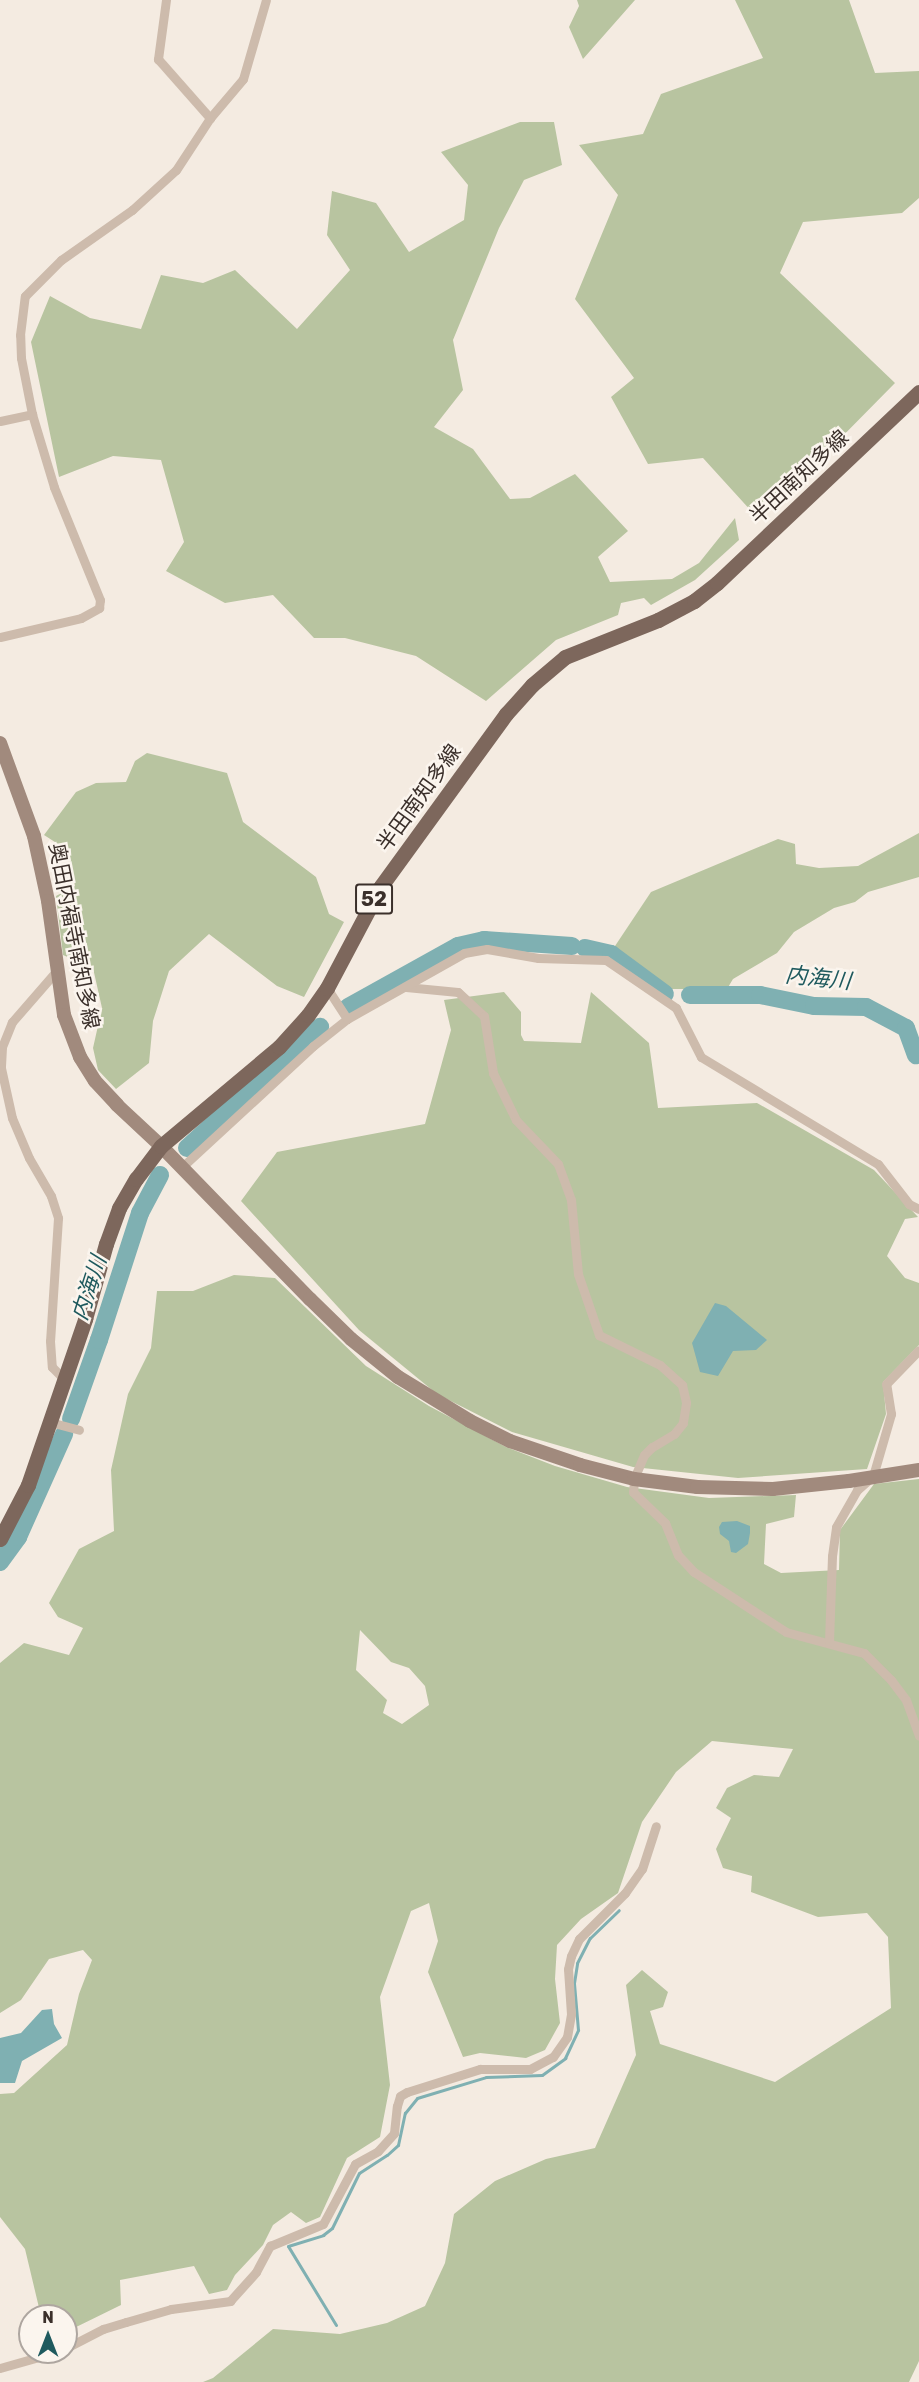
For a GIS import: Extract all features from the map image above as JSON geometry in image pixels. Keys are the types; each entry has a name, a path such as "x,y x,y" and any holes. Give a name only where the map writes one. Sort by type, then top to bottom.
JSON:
{"main road":[{"name":"半田南知多線","path":"0,1539 28,1485 119,1208 136,1179 161,1146 279,1047 308,1015 327,988 381,886 506,714 532,686 565,657 658,620 694,601 717,583 919,392"}],"street":[{"path":"166,0 158,59 210,117"},
{"path":"0,637 81,618 99,608 98,592 54,487 32,414 21,358 20,334 25,296 61,260 132,210 176,170 210,117 243,79 266,0"},
{"path":"0,421 32,414"},
{"name":"奥田内福寺南知多線","path":"0,743 34,836 59,968 64,1015 80,1058 117,1105 182,1167 310,1299 351,1339 398,1377 470,1421 510,1441 580,1465 634,1479 740,1490 773,1489 919,1470"},
{"path":"182,1167 313,1046 347,1019 464,952 487,949 538,958 606,960 676,1008 701,1057 878,1164 909,1204 919,1209"},
{"path":"59,968 12,1022 2,1047 1,1068 12,1118 29,1158 51,1196 58,1218 50,1341 52,1367 64,1379"},
{"path":"406,987 458,992 484,1016 493,1073 516,1120 558,1164 571,1200 578,1274 600,1335 660,1365 682,1385 686,1403 680,1428 644,1455 634,1479 633,1492 665,1523 678,1555 687,1568 786,1632 864,1653 891,1680 906,1700 919,1736"},
{"path":"327,988 347,1019"},
{"path":"829,1642 832,1556 836,1527 857,1490 873,1476 891,1414 886,1384 919,1350"},
{"path":"50,1422 79,1430"},
{"path":"78,2342 103,2329 171,2309 230,2301 256,2272 270,2246 323,2224 355,2164 378,2151 394,2133 400,2096 480,2069 530,2069 553,2058 567,2037 571,2014 567,1969 571,1956 579,1939 625,1893 642,1869 656,1826"},
{"path":"0,2368 18,2363"}],"green space":[{"path":"577,0 635,0 583,59 569,27 579,6"},
{"path":"735,0 849,0 875,73 919,71 919,198 902,213 803,222 780,273 895,383 823,456 753,513 703,458 648,464 611,397 634,378 575,299 618,195 579,145 643,134 661,94 763,58"},
{"path":"520,122 554,122 562,165 524,180 499,228 453,340 463,390 434,427 473,449 510,499 530,498 575,474 628,531 598,557 610,582 672,579 699,563 735,518 739,540 695,580 651,605 644,598 621,603 618,615 556,640 486,701 416,656 345,638 314,638 273,595 225,603 166,571 184,542 161,460 113,456 59,477 31,342 50,296 90,318 141,329 161,275 203,283 235,270 297,329 350,270 327,235 332,191 376,203 409,252 464,220 468,185 441,152"},
{"path":"147,753 227,773 243,822 316,877 329,914 344,922 304,997 277,986 209,934 169,971 153,1021 149,1063 116,1089 98,1070 93,1048 102,1008 93,968 63,955 56,896 75,886 69,851 44,835 76,792 96,783 126,782 135,761"},
{"path":"919,833 919,877 868,892 855,902 834,908 794,932 777,953 733,979 727,989 667,989 613,949 651,892 778,839 795,844 796,864 819,868 858,866"},
{"path":"504,992 521,1012 521,1035 524,1041 581,1043 591,992 649,1043 658,1108 757,1103 874,1170 918,1217 905,1219 887,1256 905,1278 919,1283 919,1345 883,1382 886,1414 867,1469 738,1478 633,1467 512,1432 437,1394 359,1330 241,1201 277,1152 425,1124 451,1030 444,1000"},
{"path":"234,1275 275,1278 366,1366 429,1406 506,1447 555,1466 627,1487 709,1498 796,1495 794,1517 766,1524 764,1564 781,1573 839,1570 840,1530 874,1484 919,1479 919,2361 909,2382 203,2382 213,2378 273,2329 340,2334 387,2323 425,2306 445,2263 454,2214 495,2181 546,2159 595,2148 636,2055 626,1985 642,1970 668,1992 663,2007 650,2011 660,2044 775,2082 891,2008 888,1937 867,1913 818,1917 751,1892 752,1876 723,1868 716,1849 731,1818 716,1808 727,1788 754,1775 779,1777 793,1749 712,1741 676,1772 642,1822 618,1893 581,1919 557,1945 555,1979 560,2023 545,2050 526,2058 480,2053 463,2057 428,1972 438,1941 429,1903 411,1911 380,1997 390,2085 380,2137 347,2158 320,2217 306,2223 291,2212 273,2225 263,2245 235,2275 227,2290 209,2294 194,2266 120,2280 121,2305 78,2326 78,2304 38,2304 25,2249 0,2217 0,2094 14,2093 67,2045 79,1994 92,1960 83,1950 49,1959 21,2000 0,2013 0,1663 24,1643 69,1655 83,1628 58,1617 49,1603 79,1549 114,1531 111,1470 128,1394 151,1348 157,1291 193,1291","holes":["360,1630 391,1662 409,1668 425,1686 429,1705 402,1724 383,1713 387,1700 356,1670"]}],"water":[{"path":"715,1303 726,1306 767,1340 756,1350 733,1351 718,1376 700,1372 692,1343"},
{"path":"737,1521 750,1526 750,1533 748,1544 736,1553 731,1552 729,1541 720,1534 719,1527 722,1522"},
{"path":"52,2009 54,2024 62,2038 22,2061 15,2083 0,2083 0,2038 21,2033 42,2010"}],"waterway":[{"name":"内海川","path":"348,1007 458,946 484,940 572,946"},
{"name":"内海川","path":"585,948 611,954 665,994"},
{"name":"内海川","path":"690,995 760,995 814,1006 866,1007 906,1028 916,1055"},
{"name":"内海川","path":"187,1148 320,1027"},
{"name":"内海川","path":"71,1419 140,1213 160,1175"},
{"name":"内海川","path":"0,1562 18,1537 64,1434"},
{"path":"336,2325 288,2246 323,2235 332,2228 359,2173 398,2145 405,2113 417,2098 486,2077 542,2075 565,2058 578,2030 574,1983 577,1963 590,1938 619,1910"}]}
